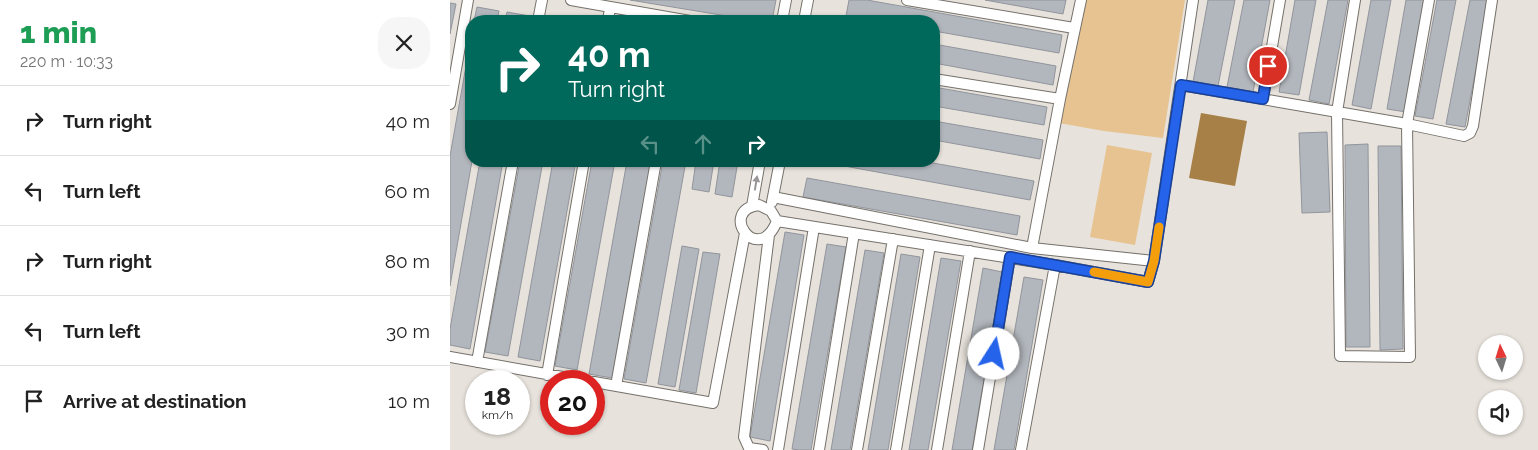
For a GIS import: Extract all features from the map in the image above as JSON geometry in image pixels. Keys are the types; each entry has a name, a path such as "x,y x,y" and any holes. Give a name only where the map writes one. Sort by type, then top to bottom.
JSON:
{"lane":[{"path":"465,15 468,0"},
{"path":"539,15 542,0"},
{"path":"571,0 650,15"},
{"path":"783,15 786,0"},
{"path":"805,15 808,0"},
{"path":"907,0 1074,28"},
{"path":"1032,248 1081,0"},
{"path":"769,235 756,239 745,233 741,228 741,221 742,214 746,209 759,205 771,211 777,221 1010,257 1148,282 1154,261 1193,0"},
{"path":"1263,99 1280,0"},
{"path":"1355,0 1336,112 1340,356 1410,357 1408,124 1429,0"},
{"path":"1181,85 1408,124 1464,136 1470,133 1473,126 1492,0"},
{"path":"609,15 610,8"},
{"path":"450,104 465,17"},
{"path":"940,80 1060,99"},
{"path":"476,362 512,167"},
{"path":"548,370 583,167"},
{"path":"616,386 655,167"},
{"path":"752,206 759,167"},
{"path":"771,211 779,167"},
{"path":"773,197 1032,248 1154,261"},
{"path":"763,450 749,448 744,438 769,235 777,221"},
{"path":"778,450 814,227"},
{"path":"605,384 713,402 745,233"},
{"path":"819,450 854,233"},
{"path":"857,450 893,239"},
{"path":"896,450 930,245"},
{"path":"937,450 970,251"},
{"path":"978,450 1010,257"},
{"path":"1021,450 1054,265"},
{"path":"450,357 540,374"}],"shaded area":[{"path":"1082,0 1185,0 1163,138 1059,123"},
{"path":"1201,113 1247,121 1235,186 1189,178"},
{"path":"1107,145 1152,153 1135,245 1090,237"}],"building":[{"path":"630,0 776,0 773,15 721,15"},
{"path":"849,0 867,0 1062,35 1059,53 940,32 940,15 846,15"},
{"path":"985,0 1066,0 1063,14"},
{"path":"1208,0 1235,0 1218,86 1193,82"},
{"path":"1244,0 1270,0 1253,92 1227,87"},
{"path":"1295,0 1316,0 1299,95 1279,92"},
{"path":"1328,0 1348,0 1329,104 1309,100"},
{"path":"1371,0 1391,0 1371,109 1352,105"},
{"path":"1406,0 1425,0 1406,112 1387,109"},
{"path":"1437,0 1456,0 1433,119 1415,116"},
{"path":"1470,0 1489,0 1465,127 1446,124"},
{"path":"450,3 456,4 450,34"},
{"path":"477,7 499,11 498,15 475,15"},
{"path":"507,12 524,15 506,15"},
{"path":"940,45 1056,66 1053,85 940,64"},
{"path":"465,72 465,167 471,167 450,286 450,156"},
{"path":"940,88 1047,107 1044,125 940,107"},
{"path":"940,122 1043,140 1040,159 940,141"},
{"path":"1327,132 1330,212 1302,213 1299,133"},
{"path":"1368,144 1370,347 1346,347 1345,145"},
{"path":"1378,146 1401,146 1403,349 1380,350"},
{"path":"940,164 1034,181 1030,200 850,167 940,167"},
{"path":"479,167 502,167 470,349 450,345 450,329"},
{"path":"519,167 542,167 508,356 485,352"},
{"path":"552,167 575,167 540,361 518,357"},
{"path":"591,167 614,167 577,370 555,366"},
{"path":"626,167 650,167 612,378 605,377 605,370 590,370"},
{"path":"662,167 685,167 646,383 624,379"},
{"path":"695,167 713,167 709,192 692,189"},
{"path":"719,167 737,167 732,197 715,194"},
{"path":"807,178 1020,216 1017,235 803,197"},
{"path":"785,232 804,235 770,441 750,437"},
{"path":"827,244 846,247 811,450 792,449"},
{"path":"682,246 699,249 675,387 658,384"},
{"path":"865,250 884,253 850,450 831,450"},
{"path":"703,252 720,254 696,393 679,390"},
{"path":"901,254 920,257 888,450 868,450"},
{"path":"941,258 961,261 928,450 909,450"},
{"path":"983,268 1002,272 972,450 952,450"},
{"path":"1024,277 1043,280 1014,450 994,450"}],"slow traffic":[{"path":"1094,272 1148,282 1154,261 1159,227"}],"route":[{"path":"994,354 1010,257 1148,282 1154,261 1181,85 1263,99 1268,66"}]}
